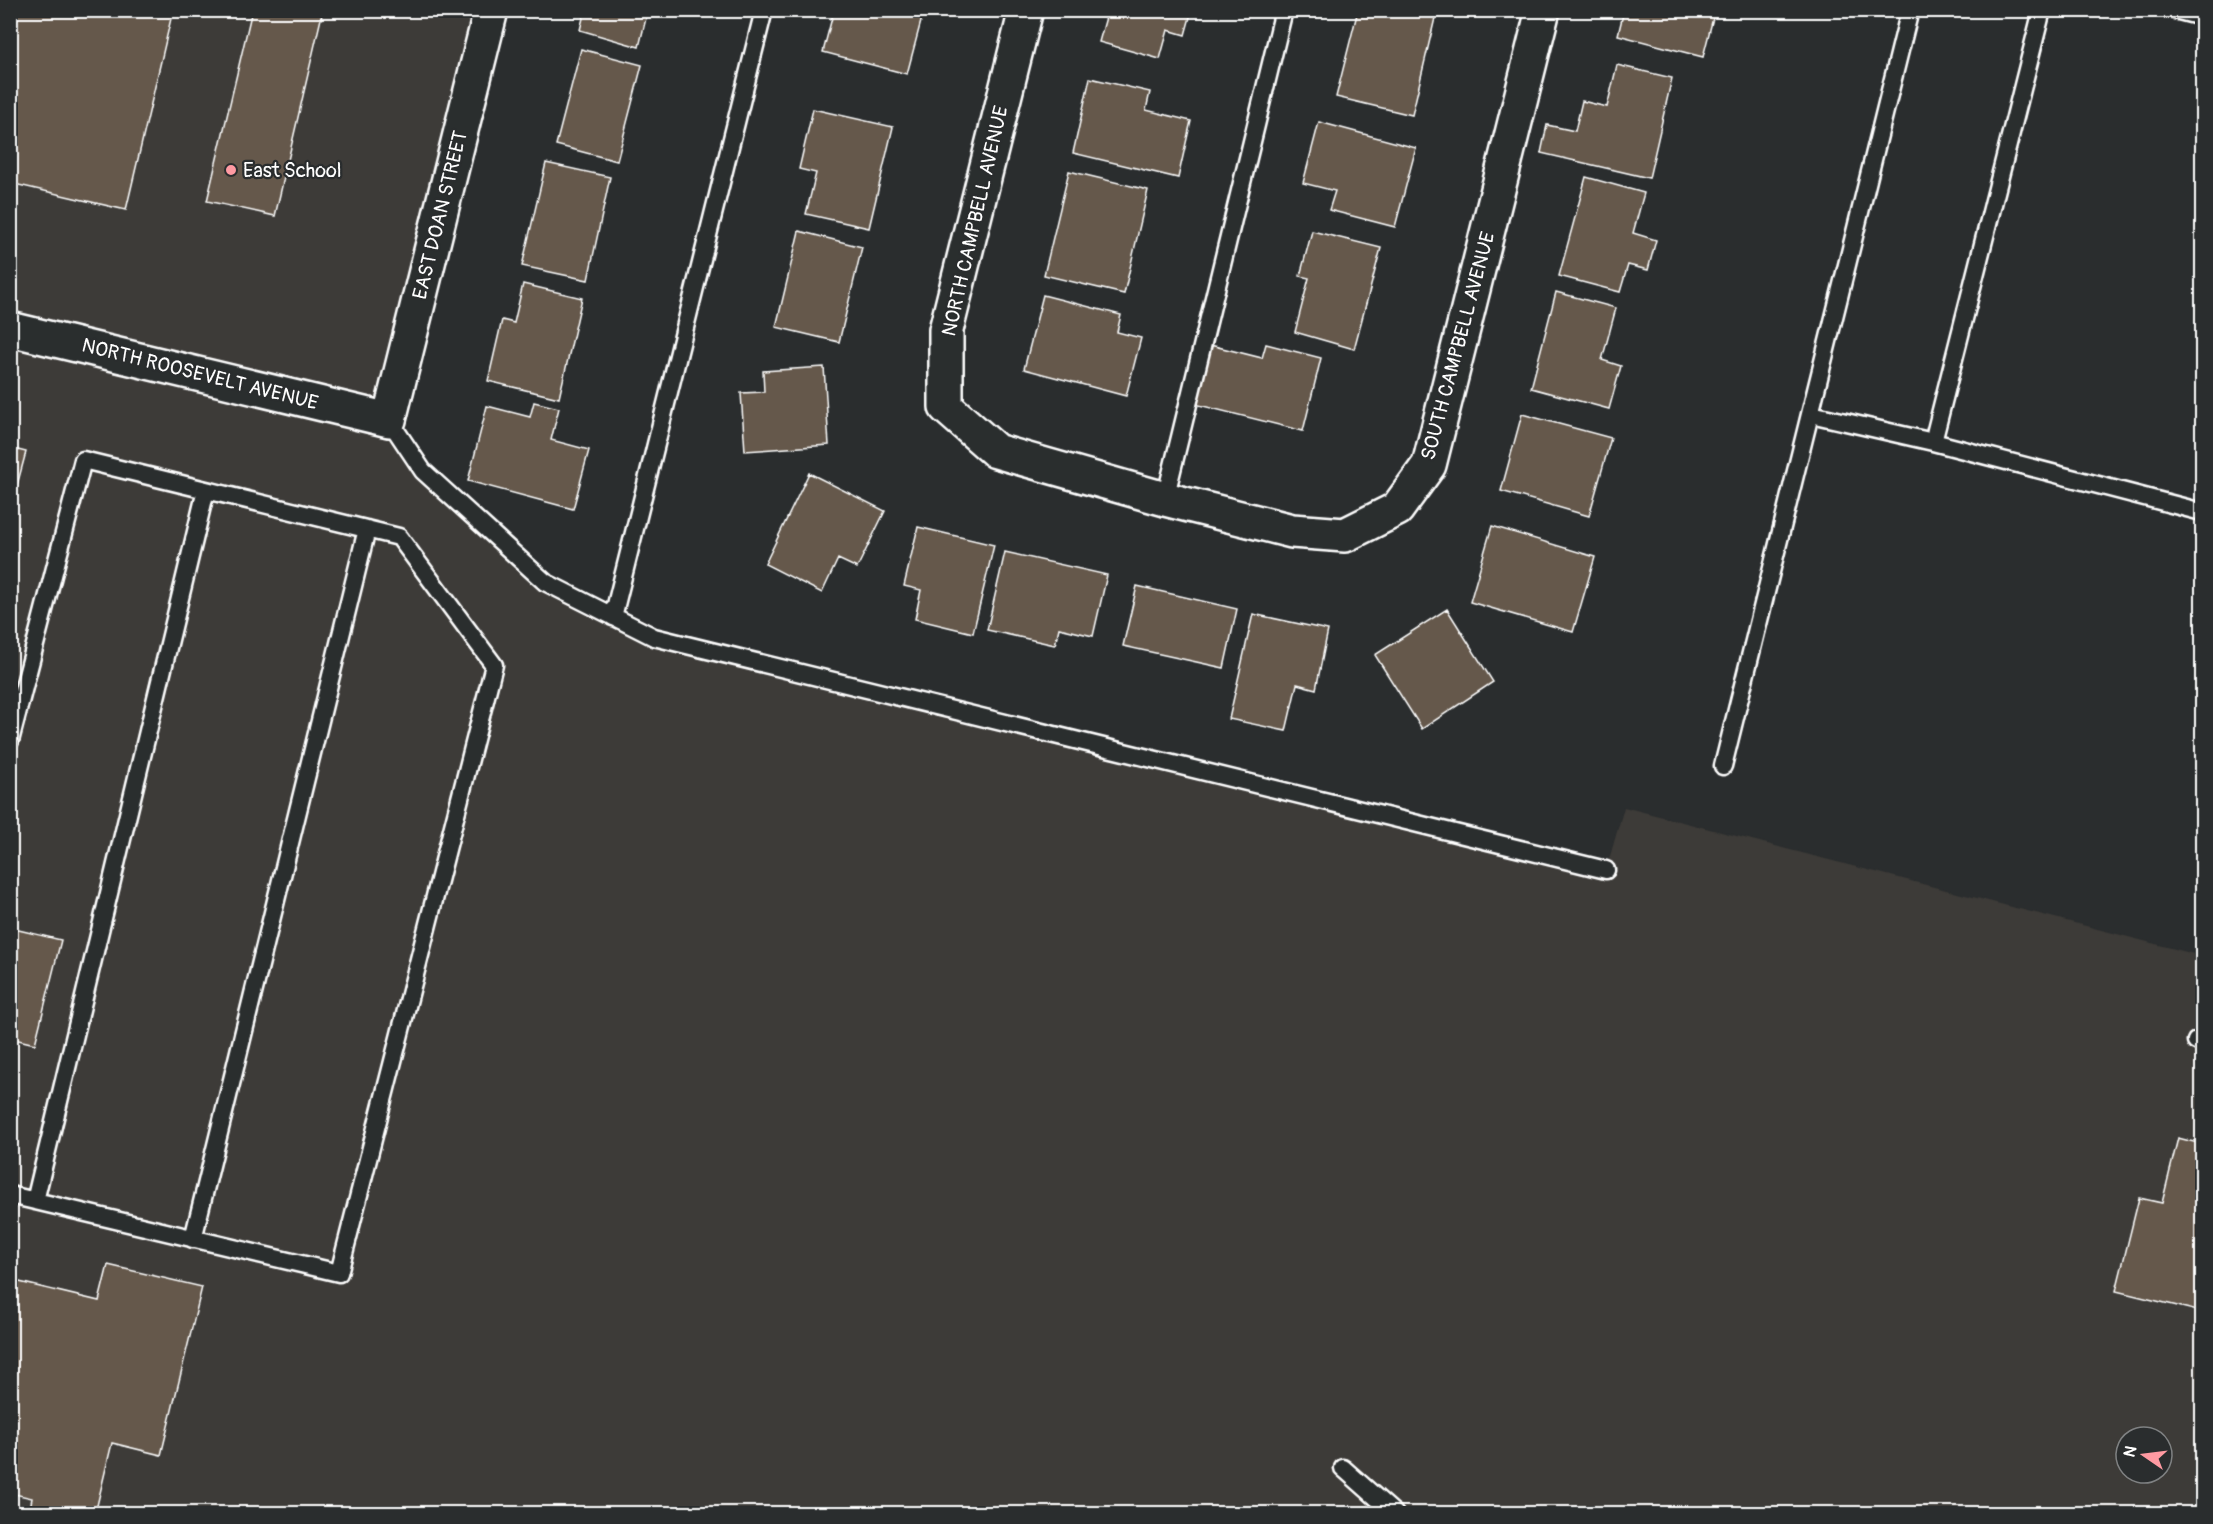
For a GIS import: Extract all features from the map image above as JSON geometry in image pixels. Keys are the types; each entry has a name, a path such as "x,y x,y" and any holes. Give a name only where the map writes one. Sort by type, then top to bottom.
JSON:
{"street":[{"name":"EAST DOAN STREET","path":"389,420 491,10"},
{"name":"NORTH CAMPBELL AVENUE","path":"1026,10 946,330 946,407 996,451 1165,499"},
{"name":"SOUTH CAMPBELL AVENUE","path":"1165,499 1292,531 1345,535 1397,509 1429,465 1543,10"},
{"name":"NORTH ROOSEVELT AVENUE","path":"10,329 389,420"}],"lane":[{"path":"613,617 764,10"},
{"path":"1165,499 1284,10"},
{"path":"1723,766 1910,10"},
{"path":"1933,442 2042,10"},
{"path":"2175,10 2202,17"},
{"path":"1810,414 1933,442 2202,512"},
{"path":"389,420 423,471 545,582 654,638 1606,870"},
{"path":"10,741 83,460 399,537 494,665 339,1273 10,1196"},
{"path":"34,1201 206,490"},
{"path":"193,1239 367,529"},
{"path":"1343,1467 1395,1514"}],"shaded area":[{"path":"10,11 491,11 389,420 423,471 545,582 654,637 1606,870 1624,807 2202,956 2202,1513 11,1513"}],"building":[{"path":"10,10 173,10 126,210 10,183"},
{"path":"252,10 323,10 275,216 207,201"},
{"path":"585,10 648,10 639,47 580,30"},
{"path":"834,10 924,10 907,74 823,52"},
{"path":"1108,10 1192,10 1185,35 1168,30 1160,59 1099,42"},
{"path":"1358,10 1402,10 1435,18 1412,115 1336,97"},
{"path":"1624,10 1715,10 1703,57 1618,35"},
{"path":"581,49 642,65 617,161 556,145"},
{"path":"1617,65 1672,78 1649,178 1541,153 1547,125 1575,131 1582,101 1607,107"},
{"path":"1090,78 1150,92 1146,110 1191,121 1178,178 1073,153"},
{"path":"813,109 893,127 869,228 806,214 816,173 799,169"},
{"path":"1319,122 1416,148 1395,227 1329,210 1335,191 1303,183"},
{"path":"546,163 610,177 588,280 522,266"},
{"path":"1069,171 1148,190 1124,294 1044,275"},
{"path":"1586,177 1644,193 1633,233 1656,240 1648,270 1628,265 1620,292 1559,276"},
{"path":"799,231 862,247 839,342 776,327"},
{"path":"1312,231 1381,248 1354,349 1295,332 1309,278 1300,276"},
{"path":"523,284 582,298 559,398 488,381 502,320 514,323"},
{"path":"1556,292 1616,308 1602,360 1621,366 1609,409 1531,388"},
{"path":"1043,295 1121,315 1117,332 1141,338 1126,396 1024,369"},
{"path":"1266,344 1321,358 1303,431 1195,404 1210,345 1262,358"},
{"path":"824,367 829,445 745,451 741,393 764,392 763,371"},
{"path":"534,402 559,408 551,440 589,450 573,509 468,481 487,406 530,417"},
{"path":"1522,414 1611,438 1589,516 1501,491"},
{"path":"10,448 26,452 10,511"},
{"path":"809,473 885,511 857,568 838,559 822,593 765,564"},
{"path":"1492,526 1595,557 1573,632 1470,602"},
{"path":"918,527 994,545 973,633 915,619 921,590 904,586"},
{"path":"1005,552 1107,575 1093,636 1059,628 1055,645 987,630"},
{"path":"1137,586 1237,609 1224,668 1123,646"},
{"path":"1447,609 1493,682 1422,729 1375,655"},
{"path":"1253,614 1328,630 1316,689 1297,684 1286,731 1229,719"},
{"path":"10,928 61,940 35,1044 10,1038"},
{"path":"2178,1138 2202,1144 2202,1312 2116,1291 2139,1198 2162,1203"},
{"path":"108,1265 202,1287 161,1455 112,1443 95,1514 29,1514 32,1498 10,1493 11,1280 99,1301"}],"place":[{"name":"East School","path":"231,170"}]}
